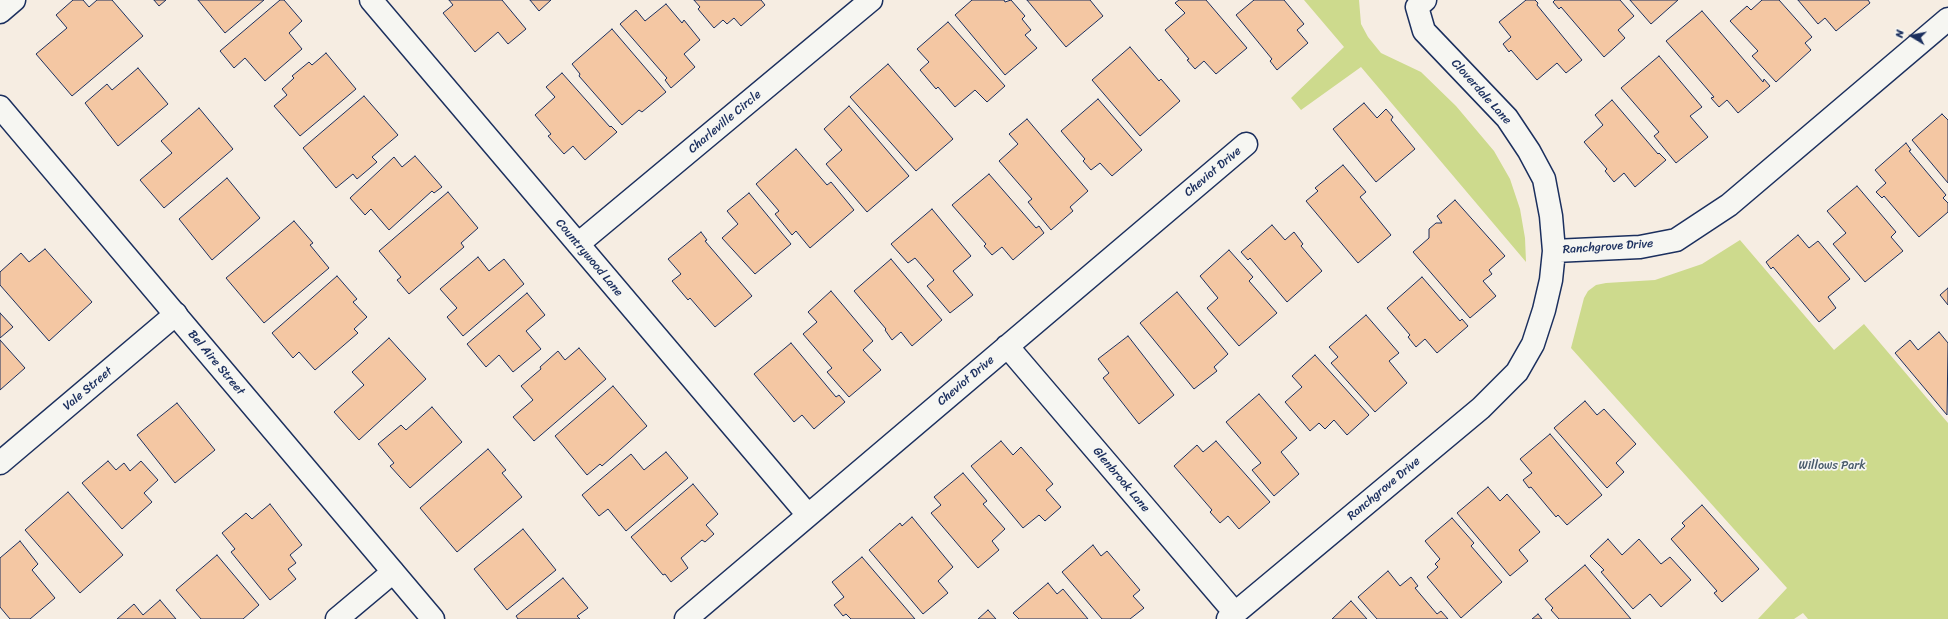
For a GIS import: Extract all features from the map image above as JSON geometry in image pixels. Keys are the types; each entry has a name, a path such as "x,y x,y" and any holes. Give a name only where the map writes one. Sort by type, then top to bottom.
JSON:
{"street":[{"path":"0,12 14,0"},
{"name":"Countrywood Lane","path":"372,0 808,516"},
{"name":"Charleville Circle","path":"578,244 871,0"},
{"name":"Cloverdale Lane","path":"1421,4 1424,31 1507,118 1544,179 1551,216 1554,251"},
{"name":"Ranchgrove Drive","path":"1231,616 1481,408 1517,372 1533,344 1544,310 1551,285 1554,251 1640,247 1676,240 1729,205 1948,18"},
{"name":"Bel Aire Street","path":"0,107 433,619"},
{"name":"Cheviot Drive","path":"686,619 1246,144"},
{"name":"Vale Street","path":"0,463 176,314"},
{"name":"Glenbrook Lane","path":"1007,346 1231,616"},
{"path":"337,619 393,572"}],"green space":[{"path":"1304,0 1359,0 1361,24 1368,37 1381,53 1421,72 1456,106 1494,151 1510,179 1520,209 1525,238 1526,262 1361,67 1301,110 1291,98 1344,47"},
{"name":"Willows Park","path":"1740,240 1834,350 1864,324 1948,423 1948,619 1808,619 1803,613 1794,619 1758,619 1787,588 1571,348 1584,298 1588,291 1596,285 1655,280 1702,264"}],"building":[{"path":"73,0 83,0 89,7 97,0 112,0 143,36 72,96 36,54 67,28 56,15"},
{"path":"154,0 166,0 159,6"},
{"path":"198,0 264,0 225,33"},
{"path":"280,0 284,0 302,21 289,33 302,49 265,81 245,58 234,68 220,51"},
{"path":"449,0 502,0 526,29 508,44 498,32 475,52 443,13 453,5"},
{"path":"530,0 551,0 539,11"},
{"path":"694,0 761,0 765,5 741,26 734,18 727,24 723,20 714,28 698,9 700,7"},
{"path":"972,0 1004,0 1005,2 1011,0 1025,16 1022,19 1031,30 1025,35 1037,48 1005,75 955,15"},
{"path":"1027,0 1090,0 1103,16 1066,47"},
{"path":"1179,0 1206,0 1247,48 1216,74 1204,61 1195,69 1187,60 1189,59 1165,30 1185,13 1175,3"},
{"path":"1254,0 1284,0 1304,24 1297,30 1308,43 1277,70 1270,61 1272,59 1236,15"},
{"path":"1526,0 1535,0 1538,3 1537,5 1582,60 1566,73 1557,63 1537,80 1511,50 1509,52 1503,44 1511,37 1499,22"},
{"path":"1555,0 1620,0 1634,16 1618,30 1625,38 1604,57 1561,7 1559,9 1553,2"},
{"path":"1630,0 1678,0 1651,24"},
{"path":"1762,0 1779,0 1812,37 1805,43 1811,50 1776,82 1752,56 1758,51 1730,21 1747,6 1751,10"},
{"path":"1798,0 1868,0 1870,3 1836,31 1825,18 1818,24"},
{"path":"666,4 682,23 684,20 700,40 684,54 695,67 671,88 665,80 667,78 620,24 636,10 645,21"},
{"path":"1702,11 1763,82 1764,79 1770,86 1738,113 1727,100 1719,107 1711,98 1714,97 1666,41"},
{"path":"948,22 1005,86 987,102 975,90 955,107 938,87 936,89 920,70 929,62 917,49"},
{"path":"612,29 666,92 642,112 639,110 622,125 579,76 580,74 572,64"},
{"path":"1130,47 1159,81 1161,79 1180,101 1140,136 1092,80"},
{"path":"326,53 356,89 300,136 274,106 287,95 282,89 294,78 292,76 309,62 312,65"},
{"path":"1659,56 1702,107 1690,116 1708,137 1676,163 1654,136 1659,132 1621,88"},
{"path":"888,64 953,139 916,171 850,97"},
{"path":"138,68 168,104 118,146 85,103 107,84 112,90"},
{"path":"562,73 610,127 611,126 617,132 585,160 573,146 564,154 548,136 551,134 535,115 555,97 546,87"},
{"path":"364,96 398,135 372,157 377,162 357,179 353,174 336,188 303,148"},
{"path":"1098,99 1142,150 1112,176 1100,163 1091,170 1083,161 1085,159 1061,131"},
{"path":"1612,100 1658,154 1659,153 1666,160 1635,187 1624,173 1614,182 1605,171 1607,169 1584,142 1603,125 1595,115"},
{"path":"1364,103 1377,118 1386,109 1393,117 1391,120 1415,149 1376,182 1333,129"},
{"path":"849,106 909,176 867,212 826,164 842,150 824,129"},
{"path":"199,108 233,149 164,208 140,180 172,153 161,141"},
{"path":"1942,114 1948,120 1948,183 1912,140"},
{"path":"1027,119 1088,191 1070,207 1073,211 1051,230 1028,202 1032,199 999,161 1018,144 1009,134"},
{"path":"1906,143 1911,150 1909,151 1946,195 1943,198 1948,203 1948,212 1919,237 1884,196 1882,198 1876,192 1886,183 1875,170"},
{"path":"796,149 827,185 831,182 854,210 810,248 796,231 792,235 775,214 779,211 756,184"},
{"path":"415,156 442,187 434,193 432,191 389,230 371,209 365,215 350,198 394,157 402,167"},
{"path":"1343,165 1366,192 1360,197 1391,235 1358,263 1306,201 1318,191 1315,188"},
{"path":"989,174 1036,228 1039,226 1044,233 1013,260 1002,247 992,255 984,246 986,244 952,205"},
{"path":"227,178 260,218 212,260 179,219"},
{"path":"1857,186 1896,232 1891,237 1903,251 1865,282 1833,244 1846,233 1827,211"},
{"path":"448,192 478,228 461,243 464,247 409,294 397,280 401,277 379,251"},
{"path":"749,193 791,244 755,274 722,238 738,224 727,211"},
{"path":"1455,200 1505,256 1489,270 1492,274 1483,281 1496,296 1470,318 1413,252 1429,238 1429,229 1436,223 1442,223 1437,216"},
{"path":"932,209 971,256 953,271 973,295 950,313 927,286 934,280 915,258 908,263 891,244"},
{"path":"294,221 313,243 310,245 329,268 264,323 226,278"},
{"path":"1272,225 1285,240 1294,232 1303,244 1301,246 1322,271 1287,302 1250,258 1248,260 1241,252"},
{"path":"701,232 707,240 705,241 752,296 715,327 690,298 688,300 672,281 681,274 668,259"},
{"path":"1798,235 1809,248 1818,241 1850,279 1828,297 1836,308 1819,322 1773,267 1771,269 1766,262"},
{"path":"45,249 92,302 49,341 0,285 0,272 21,253 29,262"},
{"path":"1229,250 1253,277 1249,281 1277,313 1239,346 1207,308 1218,298 1200,276"},
{"path":"478,257 489,271 504,259 524,284 463,336 447,317 457,308 440,289"},
{"path":"891,259 942,320 912,346 901,332 892,340 885,330 886,329 854,291"},
{"path":"337,276 357,299 353,302 367,317 354,329 358,333 315,370 299,352 293,358 272,333"},
{"path":"1422,277 1460,321 1462,319 1468,326 1437,353 1425,339 1416,347 1408,337 1410,335 1387,308"},
{"path":"1948,288 1948,305 1940,295"},
{"path":"831,291 873,341 863,350 881,370 849,397 827,372 832,368 803,334 817,322 808,312"},
{"path":"1177,292 1228,354 1214,367 1217,371 1194,389 1140,323"},
{"path":"527,293 545,315 526,331 541,349 513,372 499,355 486,367 467,344"},
{"path":"0,313 13,327 0,338"},
{"path":"1366,315 1399,353 1389,361 1407,383 1375,412 1331,363 1338,357 1329,347"},
{"path":"1939,332 1948,343 1947,415 1895,353 1910,340 1918,350"},
{"path":"1128,336 1174,395 1139,424 1103,378 1109,373 1098,359"},
{"path":"389,338 426,379 359,440 334,412 364,385 352,372"},
{"path":"0,340 25,368 0,390"},
{"path":"791,343 836,397 839,395 845,402 814,429 802,415 794,422 754,374"},
{"path":"579,348 606,379 534,441 513,417 533,400 521,386 541,369 540,367 558,351 565,360"},
{"path":"1315,355 1369,415 1347,435 1334,420 1325,429 1319,423 1310,431 1285,402 1302,387 1292,376"},
{"path":"613,386 647,426 602,466 600,464 587,475 555,436"},
{"path":"1259,394 1297,438 1281,452 1299,474 1274,496 1252,470 1261,463 1226,422"},
{"path":"1585,401 1597,415 1604,409 1636,444 1616,463 1624,472 1607,488 1554,428"},
{"path":"177,403 215,450 175,483 137,435"},
{"path":"432,407 462,442 410,488 390,466 394,463 378,444 401,425 406,430"},
{"path":"1550,434 1602,495 1567,525 1558,515 1556,517 1531,487 1529,488 1523,480 1532,473 1520,459"},
{"path":"1001,441 1013,455 1021,447 1053,484 1046,490 1061,507 1045,521 1039,515 1023,528 971,466"},
{"path":"1216,441 1270,502 1239,529 1228,516 1220,523 1210,512 1212,510 1174,466 1197,445 1203,452"},
{"path":"488,449 506,470 502,473 522,497 457,552 420,508"},
{"path":"666,452 688,478 626,531 608,509 599,516 582,495 631,454 644,470"},
{"path":"108,461 116,470 124,463 130,471 141,461 158,480 144,493 152,502 122,529 82,483"},
{"path":"963,473 987,501 983,504 1005,529 992,541 999,550 978,568 931,513 941,505 934,497"},
{"path":"693,484 718,514 706,525 714,534 705,542 702,540 681,558 688,568 671,582 665,574 663,575 631,537"},
{"path":"1488,487 1500,501 1507,494 1540,532 1519,550 1528,561 1510,576 1457,513"},
{"path":"68,492 123,555 80,593 25,530"},
{"path":"270,504 302,545 290,555 296,563 288,569 296,579 270,600 231,552 235,549 222,533 246,513 252,519"},
{"path":"1702,505 1759,569 1722,602 1714,593 1717,591 1671,539 1685,526 1682,523"},
{"path":"912,517 953,567 938,581 948,593 923,614 869,550 900,523 902,526"},
{"path":"1452,518 1474,543 1471,546 1502,582 1461,618 1427,577 1438,567 1435,564 1440,559 1425,541"},
{"path":"523,529 556,570 507,610 474,569"},
{"path":"1608,539 1622,555 1639,539 1661,564 1670,557 1691,580 1661,607 1650,594 1633,609 1601,572 1604,570 1590,556"},
{"path":"20,541 38,564 32,570 55,598 30,619 10,619 0,607 0,558"},
{"path":"1093,545 1101,556 1107,551 1140,590 1133,596 1144,608 1130,619 1102,619 1062,572"},
{"path":"217,555 259,605 243,619 201,619 176,590"},
{"path":"862,557 915,619 851,619 846,614 843,616 834,605 844,597 832,582"},
{"path":"1585,565 1631,619 1559,619 1551,610 1553,608 1545,599"},
{"path":"1388,571 1400,586 1411,577 1418,586 1415,588 1437,614 1441,611 1448,619 1377,619 1358,597"},
{"path":"563,578 588,608 577,616 580,619 518,619 516,616"},
{"path":"1048,583 1057,594 1063,589 1088,619 1019,619 1013,613"},
{"path":"160,600 176,619 117,619 134,604 143,615"},
{"path":"1351,601 1367,619 1332,619"},
{"path":"988,610 996,619 978,619"},
{"path":"1538,614 1542,619 1532,619"}]}
